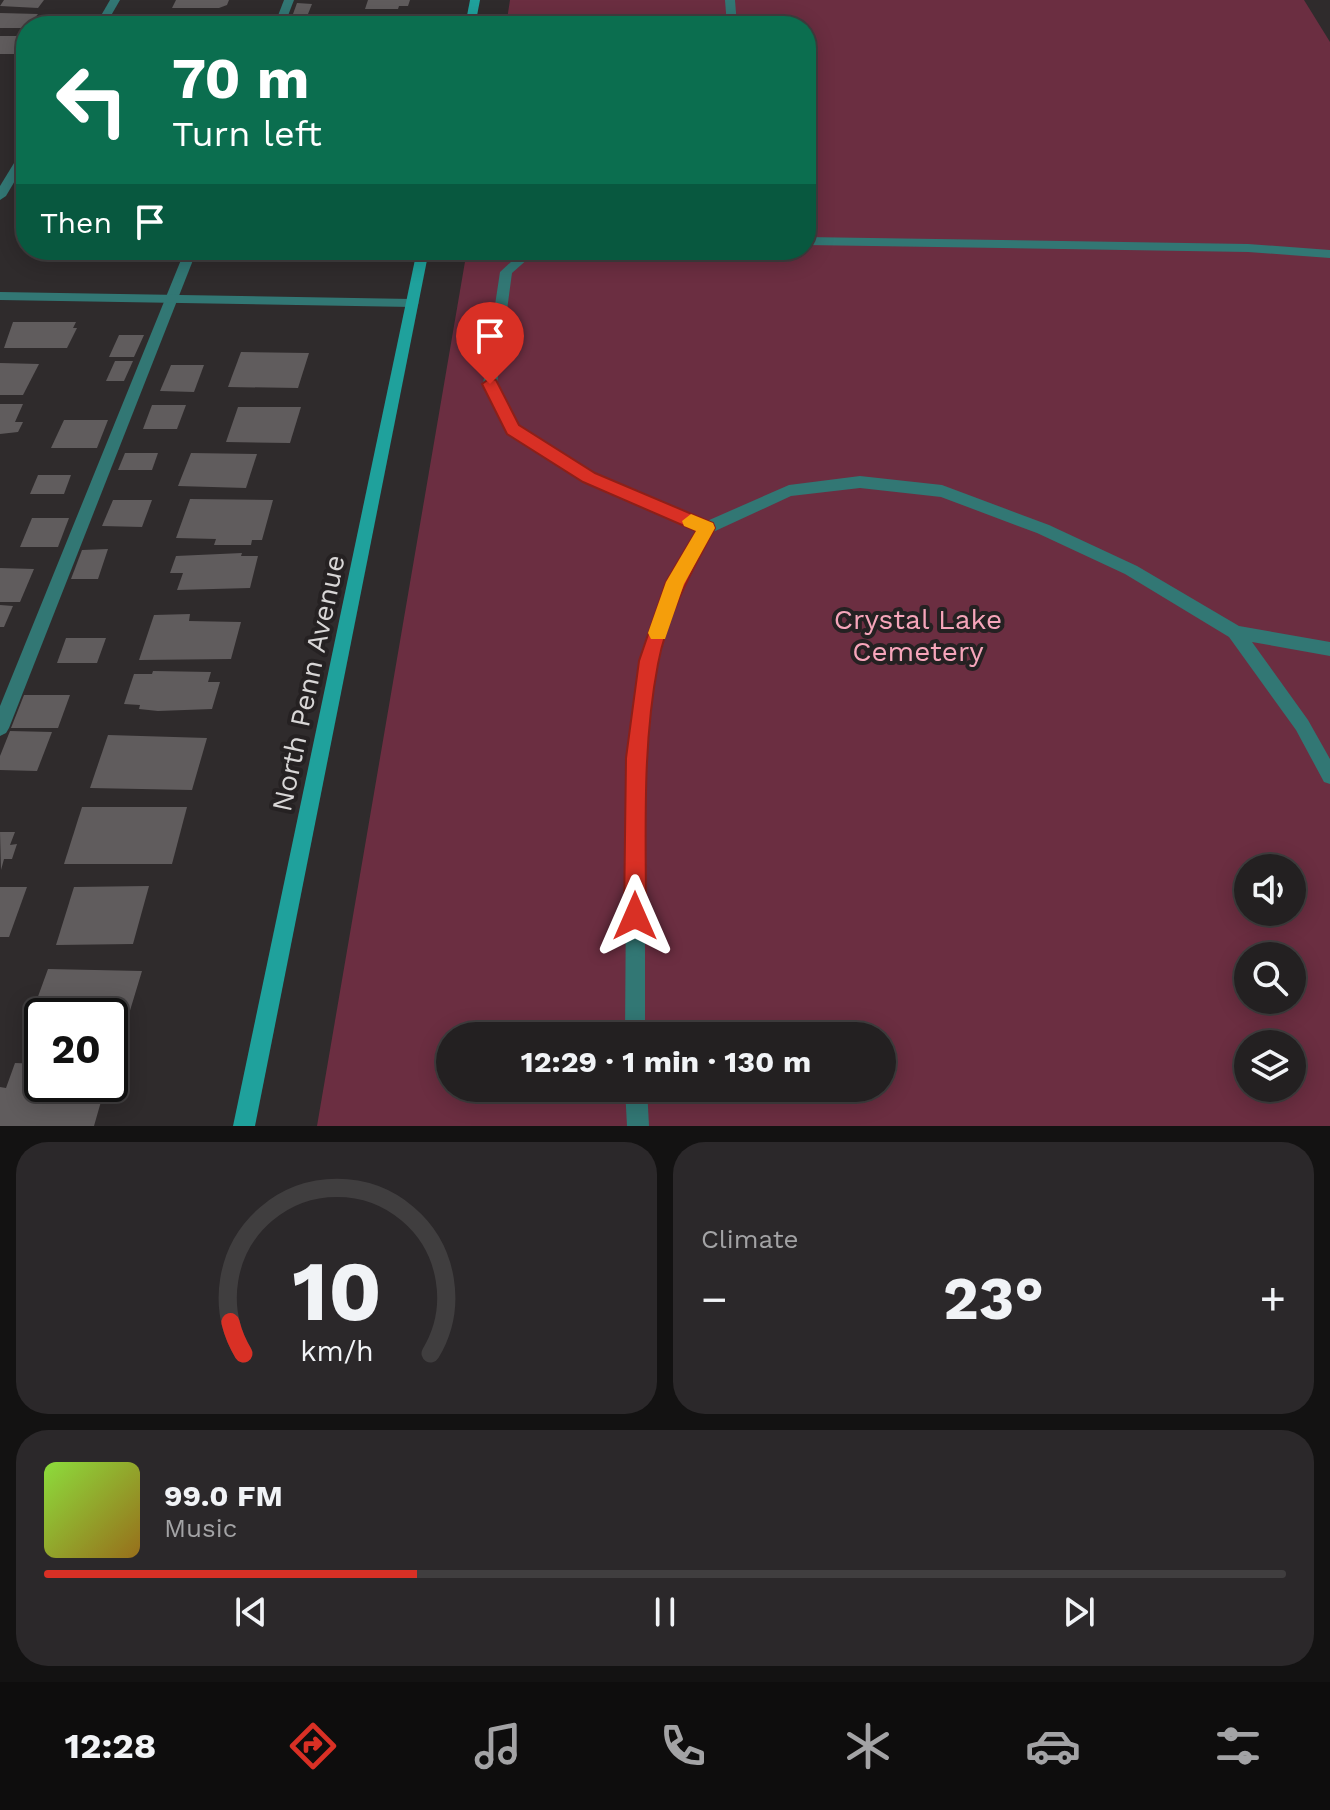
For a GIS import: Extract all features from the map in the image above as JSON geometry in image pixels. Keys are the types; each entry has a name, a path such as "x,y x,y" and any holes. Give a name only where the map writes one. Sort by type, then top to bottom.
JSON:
{"main road":[{"name":"North Penn Avenue","path":"244,1126 421,260"}],"street":[{"path":"0,196 16,169"},
{"path":"816,241 1248,248 1330,254"},
{"path":"0,728 187,260"},
{"path":"520,260 506,272 490,384 513,429 589,477 707,528"},
{"path":"0,296 412,303"},
{"path":"635,1022 636,758 648,661 675,582 707,528 789,491 860,482 942,491 1043,529 1131,570 1235,632 1330,649"},
{"path":"1235,632 1302,725 1330,776"},
{"path":"637,1102 638,1126"}],"green space":[{"name":"Crystal Lake Cemetery","path":"510,0 1304,0 1330,42 1330,1126 317,1126 465,260 816,260 816,16 508,16"}],"building":[{"path":"4,0 44,0 38,8 0,6"},
{"path":"176,0 229,0 227,5 219,8 172,8"},
{"path":"368,0 410,0 408,6 399,6 398,9 365,9"},
{"path":"297,3 312,4 308,14 293,14"},
{"path":"0,13 38,14 16,16 16,28 0,28"},
{"path":"0,36 16,36 15,54 0,54"},
{"path":"280,260 324,260 323,262"},
{"path":"13,322 76,322 73,328 77,328 67,348 4,348"},
{"path":"119,335 144,335 134,357 109,357"},
{"path":"241,352 309,353 298,388 228,387"},
{"path":"115,361 133,361 124,381 106,381"},
{"path":"0,363 39,364 23,395 0,395"},
{"path":"171,365 204,365 194,392 160,391"},
{"path":"0,404 23,404 15,422 23,422 18,432 0,434"},
{"path":"152,405 186,405 177,429 143,429"},
{"path":"238,407 301,407 290,443 226,442"},
{"path":"64,420 108,420 97,448 51,448"},
{"path":"125,453 158,453 152,470 118,470"},
{"path":"191,453 257,454 246,488 178,486"},
{"path":"38,475 71,475 64,494 30,494"},
{"path":"190,499 273,500 262,540 252,540 251,545 214,545 216,539 176,538"},
{"path":"113,500 152,500 142,527 102,526"},
{"path":"32,518 69,518 58,547 20,547"},
{"path":"108,549 98,579 71,579 82,550"},
{"path":"242,553 241,556 258,556 250,588 177,590 183,573 170,573 176,556"},
{"path":"0,568 34,569 20,602 0,602"},
{"path":"0,605 13,606 4,627 0,627"},
{"path":"190,614 189,621 241,622 231,659 139,660 154,615"},
{"path":"66,638 106,638 97,663 57,663"},
{"path":"153,671 211,672 208,682 220,682 212,709 158,711 124,704 134,674 152,674"},
{"path":"24,695 70,695 58,728 11,728"},
{"path":"10,731 52,732 37,771 0,770 0,756"},
{"path":"108,735 207,738 192,790 90,788"},
{"path":"82,807 187,807 172,864 64,864"},
{"path":"0,832 15,832 10,845 17,844 12,859 4,859 1,870"},
{"path":"149,886 133,944 56,945 74,887"},
{"path":"0,887 27,887 9,937 0,937"},
{"path":"48,969 142,971 128,1017 128,998 37,998"},
{"path":"15,1063 24,1063 24,1102 101,1102 94,1126 0,1126 0,1087 6,1088"}],"slow traffic":[{"path":"658,633 675,582 707,528 691,521"}],"route":[{"path":"490,384 513,429 589,477 707,528 675,582 648,661 636,758 635,916"}]}
